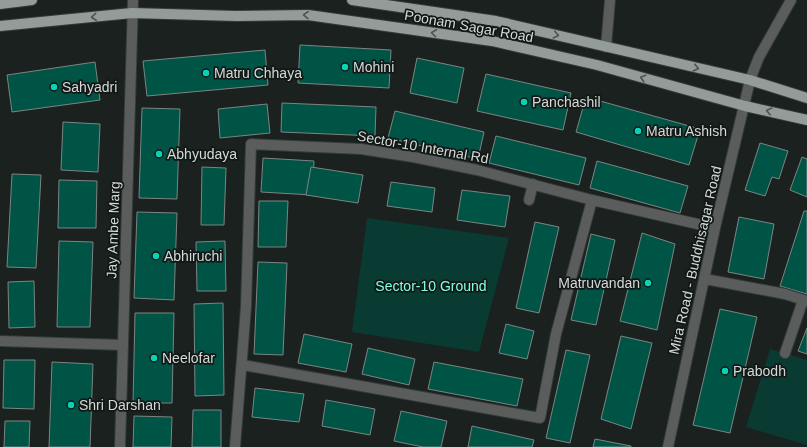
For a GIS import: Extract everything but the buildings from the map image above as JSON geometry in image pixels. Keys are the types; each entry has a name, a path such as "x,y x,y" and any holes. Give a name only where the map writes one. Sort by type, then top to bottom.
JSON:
{"main road":[{"path":"0,4 32,0"},
{"name":"Poonam Sagar Road","path":"352,0 496,21 750,80 807,98"},
{"name":"Poonam Sagar Road","path":"0,26 132,13 236,16 308,15 492,41 597,65 745,106 807,120"}],"street":[{"name":"Jay Ambe Marg","path":"120,447 133,0"},
{"path":"606,47 610,0"},
{"name":"Mira Road - Buddhisagar Road","path":"668,447 715,228 750,80 759,57 791,0"},
{"name":"Sector-10 Internal Rd","path":"234,447 243,365 252,144 361,149 413,157 715,228"},
{"path":"529,200 533,184"},
{"path":"243,365 540,418 556,334 592,200"},
{"path":"705,279 785,294 805,300 786,354"},
{"path":"0,341 123,345"}],"green space":[{"name":"Sector-10 Ground","path":"367,218 509,238 479,352 352,332"},
{"path":"770,349 807,360 807,445 746,427"}],"place":[{"name":"Mohini","path":"345,67"},
{"name":"Matru Chhaya","path":"206,73"},
{"name":"Sahyadri","path":"54,87"},
{"name":"Panchashil","path":"524,102"},
{"name":"Matru Ashish","path":"638,131"},
{"name":"Abhyudaya","path":"159,154"},
{"name":"Abhiruchi","path":"156,256"},
{"name":"Matruvandan","path":"648,283"},
{"name":"Neelofar","path":"154,358"},
{"name":"Prabodh","path":"725,371"},
{"name":"Shri Darshan","path":"71,405"}]}
